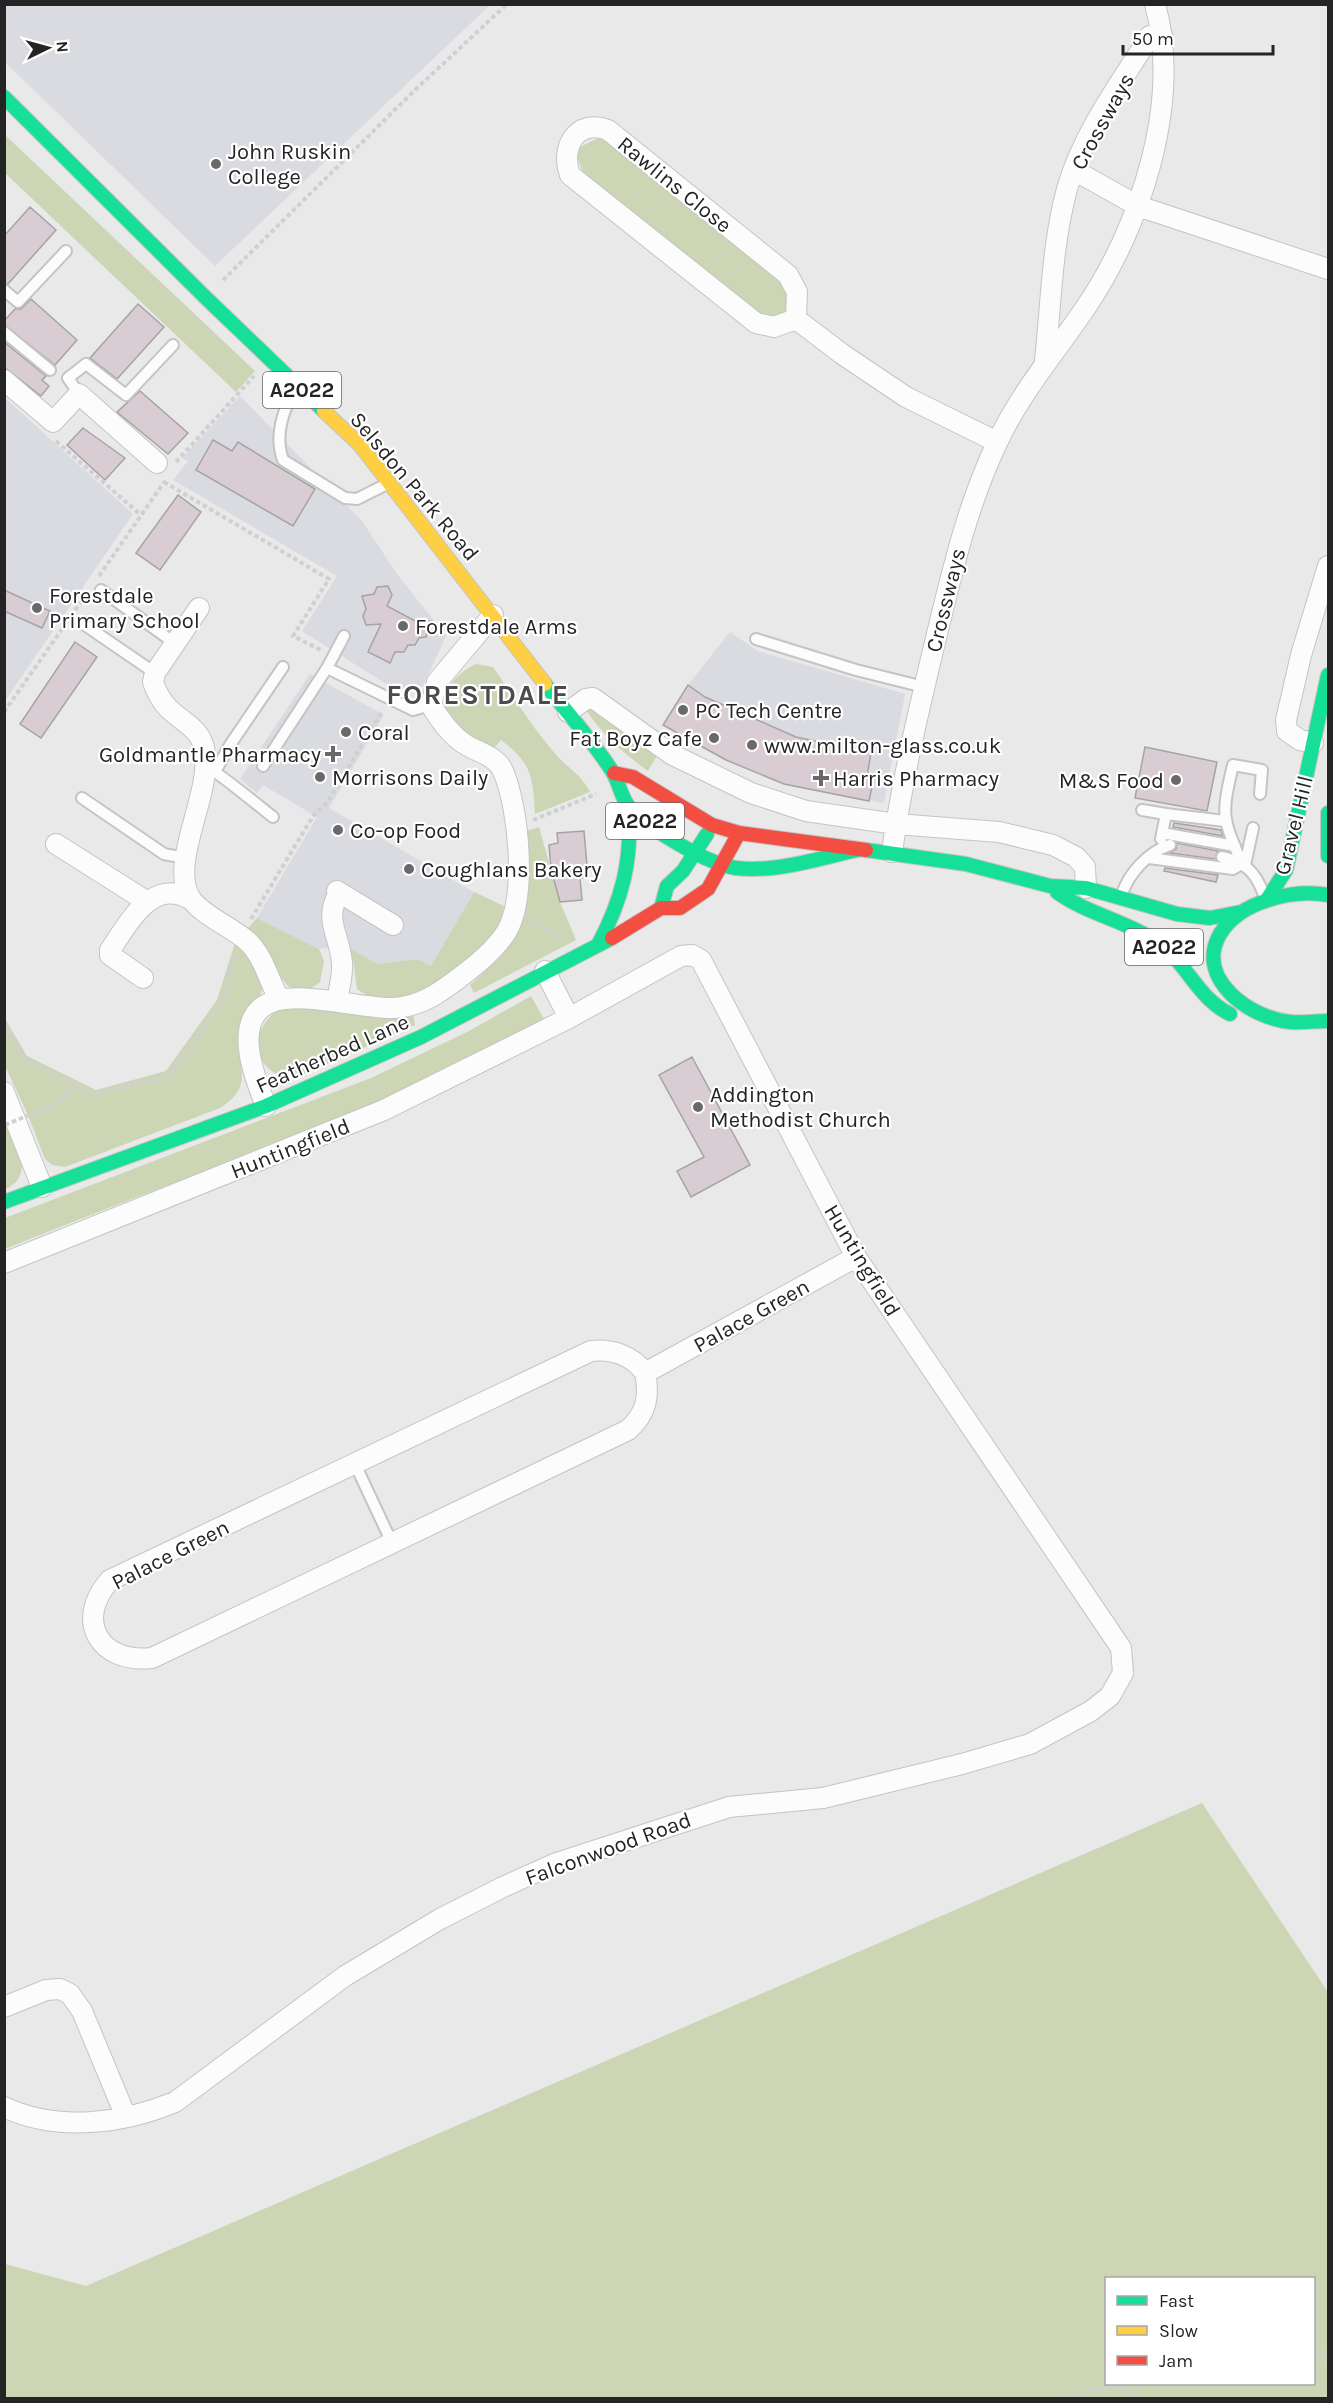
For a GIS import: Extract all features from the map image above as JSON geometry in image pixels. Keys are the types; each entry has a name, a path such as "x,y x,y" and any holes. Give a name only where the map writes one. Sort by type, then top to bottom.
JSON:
{"main road":[{"name":"Selsdon Park Road","path":"4,97 360,446 614,773 617,792 628,808"},
{"name":"Gravel Hill","path":"1266,901 1286,870 1306,742 1329,675"},
{"name":"A2022","path":"614,773 633,777 712,825 739,833 858,850 892,852 966,864 1050,886 1086,888 1177,914 1201,918 1241,912"},
{"name":"A2022","path":"628,808 696,853 722,866 762,868 858,850"},
{"path":"598,945 621,901 630,871 632,843 628,808"},
{"name":"Gravel Hill","path":"1329,813 1326,831 1329,856"},
{"path":"661,908 667,886 696,853 712,825"},
{"name":"Featherbed Lane","path":"4,1202 266,1106 421,1037 545,971 584,953 661,908 680,908 708,889 739,833"},
{"name":"A2022","path":"1050,886 1070,903 1117,920 1152,938 1185,968 1211,1004 1224,1012 1266,1018"},
{"path":"1329,895 1312,891 1266,901 1241,912 1218,938 1215,960 1222,988 1234,1001 1266,1018 1297,1024 1329,1021"}],"street":[{"name":"Crossways","path":"892,852 924,687 959,542 997,442 1044,363 1085,309 1138,206 1150,160 1164,85 1162,35 1155,4"},
{"name":"Crossways","path":"1044,363 1055,258 1067,190 1074,170 1100,116 1150,36 1162,35"},
{"name":"Rawlins Close","path":"600,127 608,130 779,268 795,285 798,302 796,319 774,327 756,323 570,175 565,154 573,136 586,129 600,127"},
{"path":"1074,170 1138,206 1329,269"},
{"path":"796,319 842,354 906,397 997,442"},
{"path":"4,380 53,422 79,394 166,467"},
{"name":"Gravel Hill","path":"1306,742 1287,731 1286,720 1301,655 1329,566"},
{"path":"192,900 183,877 185,858 211,769 201,737 187,721 168,708 153,682 155,673 199,609"},
{"path":"266,1106 249,1046 250,1025 255,1014 263,1006 279,999 337,1001 392,1008 431,1000 493,949 507,930 514,912 518,873 514,803 502,768 492,758 463,743 441,723 431,705 437,682 493,615"},
{"path":"568,712 586,699 593,698 671,754 751,793 806,811 896,824 999,832 1053,845 1076,857 1084,867 1086,888"},
{"path":"56,844 146,901"},
{"path":"143,978 110,955 110,950 146,901 168,892 192,900 248,941 263,964 279,999"},
{"path":"337,1001 342,962 333,928 332,905 338,892 393,925"},
{"name":"Huntingfield","path":"4,1263 384,1110 569,1018 681,956 692,955 701,960 856,1257 1121,1648 1123,1673"},
{"path":"545,971 569,1018"},
{"path":"4,1092 42,1187"},
{"name":"Palace Green","path":"645,1373 856,1257"},
{"name":"Palace Green","path":"602,1350 624,1356 638,1363 645,1373 647,1402 643,1413 628,1430 152,1658 125,1658 99,1641 94,1630 94,1605 100,1592 110,1580 356,1464 591,1351 602,1350"},
{"name":"Falconwood Road","path":"4,2107 47,2120 85,2123 151,2112 175,2102 345,1976 440,1919 554,1864 729,1807 822,1798 962,1764 1030,1744 1091,1711 1110,1696 1123,1673"},
{"path":"4,2007 46,1990 60,1989 70,1994 82,2011 126,2117"}],"lane":[{"path":"4,290 18,302 66,251"},
{"path":"4,332 50,370"},
{"path":"79,394 68,378 86,364 126,395 173,345"},
{"path":"298,386 288,401 280,424 279,449 283,459 345,498 357,499 390,483"},
{"path":"101,591 176,644"},
{"path":"82,623 155,673"},
{"path":"263,766 327,668 344,636"},
{"path":"756,639 856,670 924,687"},
{"path":"273,817 211,769 283,667"},
{"path":"327,668 413,710 431,705"},
{"path":"1244,865 1225,821 1223,808 1233,765 1262,770 1260,794"},
{"path":"82,798 164,854 185,858"},
{"path":"1142,810 1225,821"},
{"path":"1121,897 1127,878 1164,846 1162,833 1166,814"},
{"path":"1244,865 1253,828"},
{"path":"1162,833 1235,846"},
{"path":"1222,857 1244,865 1258,877 1266,901"},
{"path":"1149,858 1233,869 1244,865"},
{"path":"356,1464 392,1543"}],"path":[{"path":"230,274 415,90 507,4"},
{"path":"4,712 164,482 166,467 270,359"},
{"path":"53,422 54,440 141,515"},
{"path":"164,482 329,579 293,636 332,656"},
{"path":"516,827 598,794 603,803"},
{"path":"514,912 584,953"},
{"path":"5,1125 58,1102 78,1085"},
{"path":"1315,2340 1329,2365"},
{"path":"1069,2398 1115,2386 1132,2390 1141,2398"}],"shaded area":[{"name":"John Ruskin College","path":"4,5 490,5 215,266 5,62"},
{"path":"240,396 362,521 397,574 446,636 423,686 396,690 302,631 337,576 173,480 188,461 182,458"},
{"name":"Forestdale Primary School","path":"5,398 133,514 5,701"},
{"path":"730,632 758,651 905,694 884,803 789,785 716,755 663,725 688,685"},
{"path":"310,674 384,715 329,808 474,892 431,966 417,959 378,964 346,946 319,949 257,918 317,817 263,785 257,793 240,779"}],"green space":[{"path":"4,134 255,371 236,392 5,173"},
{"path":"598,138 606,140 778,280 788,301 783,315 777,319 758,314 583,172 577,157 580,147"},
{"path":"476,664 493,667 541,737 580,777 590,792 535,814 532,780 519,756 501,740 494,748 470,737 454,725 445,711 445,695 461,673"},
{"path":"592,708 658,754 648,771 606,736 586,710"},
{"path":"539,827 560,902 576,940 474,993 470,985 500,957 514,935 524,832"},
{"path":"474,892 504,906 496,931 481,950 435,983 410,996 383,1000 357,989 353,960 346,946 378,964 417,959 431,966"},
{"path":"257,918 319,949 324,961 320,982 309,989 300,991 286,984 265,948 247,929"},
{"path":"235,943 256,968 262,987 260,997 242,1023 238,1046 242,1078 233,1098 220,1108 65,1167 52,1165 45,1159 5,1066 4,1017 27,1056 96,1090 166,1071 217,1000"},
{"path":"531,996 544,1019 413,1086 278,1143 5,1249 5,1218 371,1078 469,1031"},
{"path":"281,1007 392,1016 413,1015 415,1025 294,1079 279,1075 268,1068 261,1059 258,1049 258,1038 262,1027"},
{"path":"4,1110 18,1142 22,1165 20,1175 4,1190"},
{"path":"1202,1803 1328,1992 1328,2398 5,2398 5,2264 86,2286"}],"building":[{"path":"30,207 56,230 8,284 4,283 4,236"},
{"path":"31,299 77,340 55,365 4,325 4,321 15,309 21,309"},
{"path":"138,304 164,327 117,379 90,358"},
{"path":"4,342 46,376 42,380 49,386 41,396 4,367"},
{"path":"140,391 188,433 168,454 117,412"},
{"path":"83,428 125,458 105,480 67,445"},
{"path":"213,440 232,451 238,442 315,489 293,526 196,470"},
{"path":"178,495 201,512 160,570 136,553"},
{"name":"Forestdale Arms","path":"388,586 392,595 387,606 417,622 432,621 426,637 419,638 415,645 408,645 404,652 395,652 390,663 368,652 381,624 366,625 363,616 366,609 362,596 374,594 377,587"},
{"path":"4,590 50,611 42,628 4,611"},
{"path":"75,642 97,657 41,738 20,724"},
{"path":"688,685 705,697 796,737 871,753 867,776 874,777 869,801 784,784 726,760 663,725"},
{"name":"M&S Food","path":"1145,747 1217,762 1207,811 1135,798"},
{"path":"1174,823 1221,830 1223,836 1173,827"},
{"path":"584,831 588,877 580,878 582,900 560,902 551,869 549,845 558,843 557,833"},
{"path":"1177,843 1218,851 1215,859 1170,853 1176,849"},
{"path":"1165,868 1218,875 1216,882 1164,871"},
{"name":"Addington Methodist Church","path":"692,1057 750,1165 691,1197 677,1171 704,1157 659,1075"}],"traffic: fast":[{"path":"4,97 206,298 324,411"},
{"path":"1266,901 1286,870 1328,675"},
{"path":"545,684 605,760 630,808 650,826 695,853 724,865 751,869 782,867 858,850"},
{"path":"598,945 614,912 624,879 629,845 628,808"},
{"path":"1328,813 1328,856"},
{"path":"661,908 667,886 683,871 707,834"},
{"path":"866,850 966,864 1050,886 1086,888 1177,914 1210,918 1241,912"},
{"path":"1057,892 1081,906 1156,941 1176,959 1209,999 1230,1014"},
{"path":"1328,895 1284,896 1254,906 1240,913 1229,923 1220,934 1214,951 1214,966 1220,981 1244,1005 1275,1019 1296,1022 1328,1021"},
{"path":"4,1202 266,1106 421,1037 612,938"}],"traffic: slow":[{"path":"324,411 360,445 545,684"}],"traffic: jam":[{"path":"614,773 633,777 712,825 739,833 866,850"},
{"path":"612,938 661,908 680,908 708,889 739,833"}],"place":[{"name":"John Ruskin College","path":"216,164"},
{"name":"Forestdale Primary School","path":"37,608"},
{"name":"Forestdale Arms","path":"403,626"},
{"name":"PC Tech Centre","path":"683,710"},
{"name":"Coral","path":"346,732"},
{"name":"Fat Boyz Cafe","path":"714,738"},
{"name":"www.milton-glass.co.uk","path":"752,745"},
{"name":"Goldmantle Pharmacy","path":"333,754"},
{"name":"Morrisons Daily","path":"320,777"},
{"name":"Harris Pharmacy","path":"821,778"},
{"name":"M&S Food","path":"1176,780"},
{"name":"Co-op Food","path":"338,830"},
{"name":"Coughlans Bakery","path":"409,869"},
{"name":"Addington Methodist Church","path":"698,1107"}],"district":[{"name":"FORESTDALE","path":"478,694"}]}
